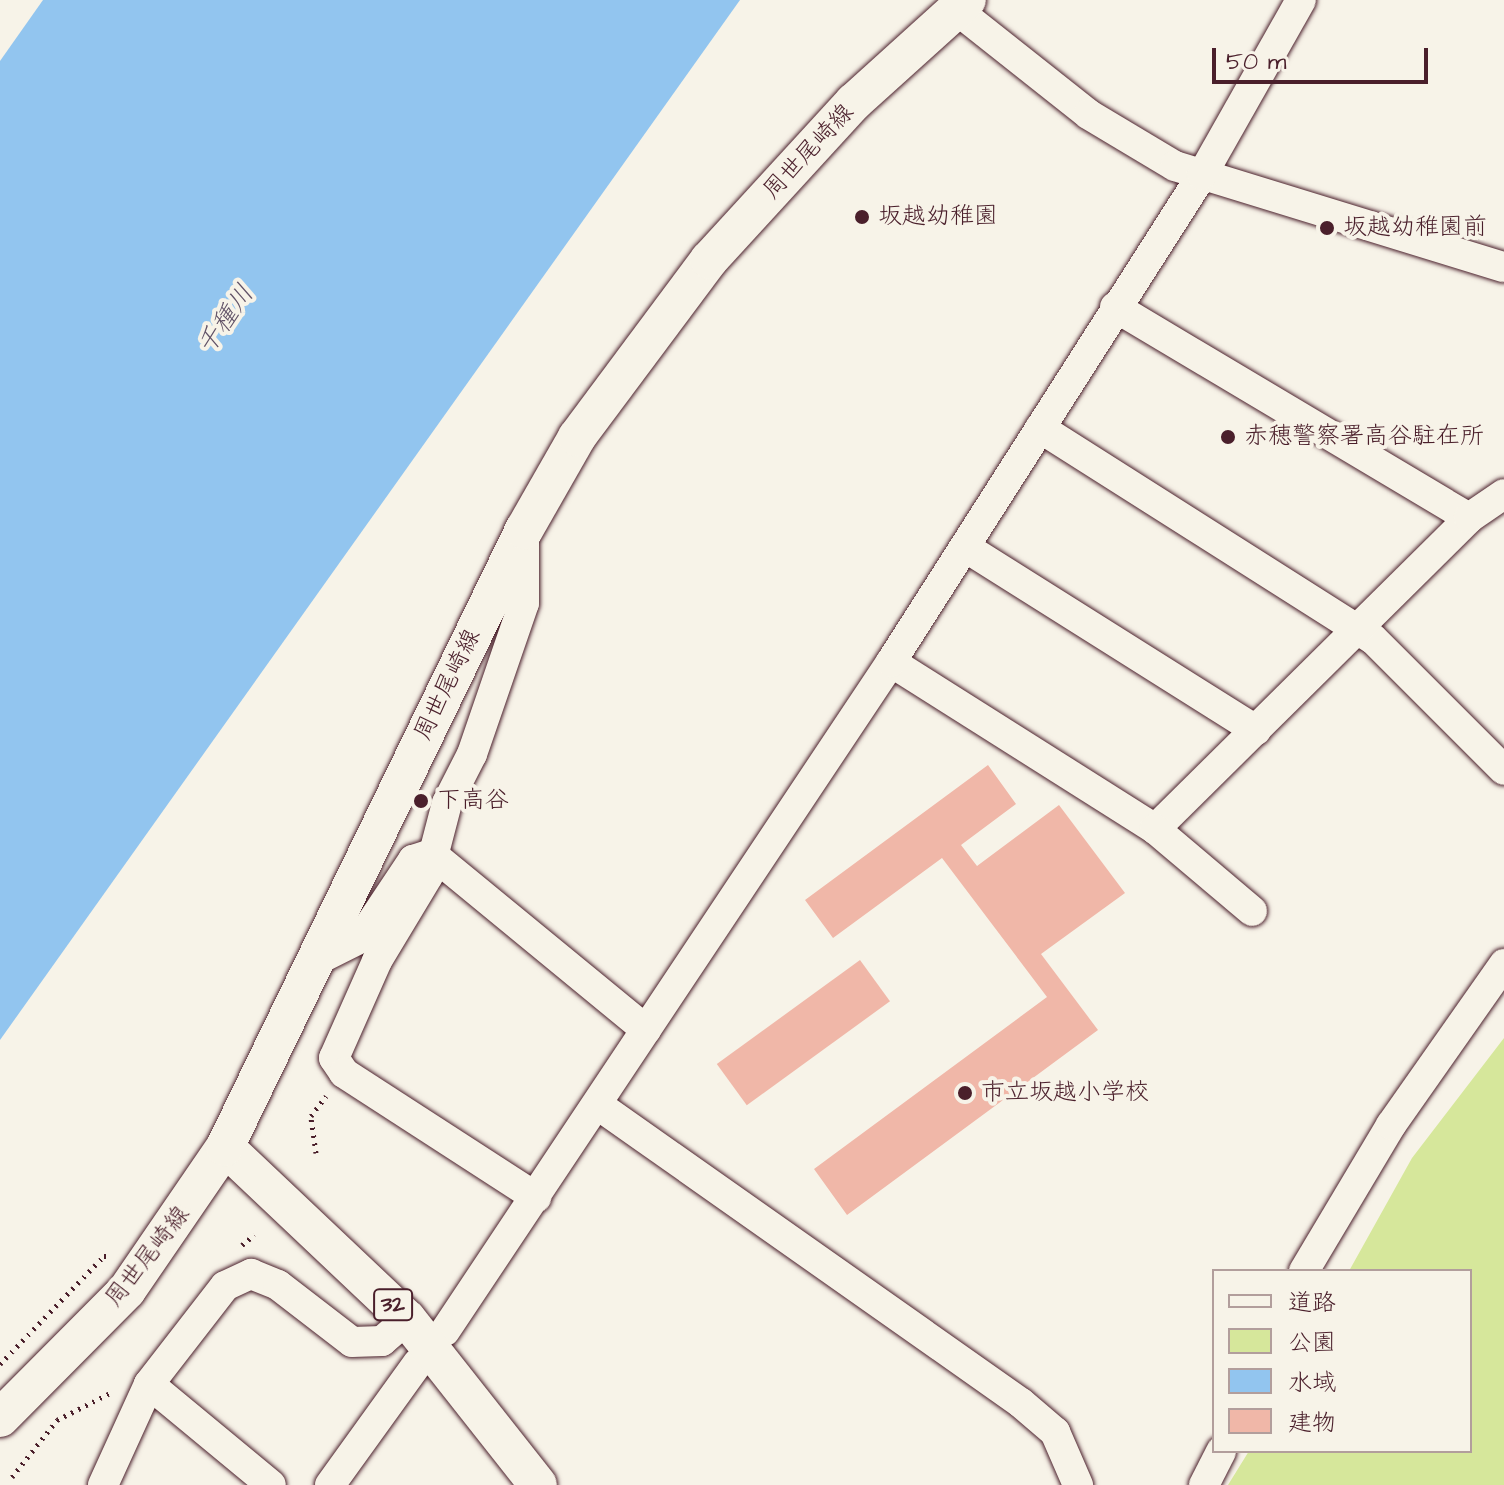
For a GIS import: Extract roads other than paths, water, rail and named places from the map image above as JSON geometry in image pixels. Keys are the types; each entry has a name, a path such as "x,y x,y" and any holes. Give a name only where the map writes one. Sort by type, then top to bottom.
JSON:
{"main road":[{"name":"周世尾崎線","path":"0,1418 127,1290 225,1147 524,530 577,437 709,260 854,102 962,5"},
{"name":"32","path":"225,1147 407,1319 538,1485"}],"street":[{"path":"445,1331 598,1105 965,547 1115,307 1202,175 1301,0"},
{"path":"962,5 1088,114 1150,154 1202,175 1504,267"},
{"path":"1115,307 1469,518"},
{"path":"1040,428 1358,630 1504,770"},
{"path":"1155,829 1469,518 1504,494"},
{"path":"524,530 524,603 432,854 420,896 336,1041 334,1058 344,1073 536,1197"},
{"path":"965,547 1256,730"},
{"path":"891,662 1155,829 1252,911"},
{"path":"313,962 361,938 413,860 432,854"},
{"path":"432,854 646,1030"},
{"path":"1305,1269 1391,1125 1504,964"},
{"path":"598,1105 1021,1403 1055,1432 1078,1485"},
{"path":"103,1485 149,1384 225,1286 251,1274 278,1285 352,1342 382,1341 407,1319"},
{"path":"330,1485 418,1363"},
{"path":"149,1384 271,1485"},
{"path":"1204,1485 1220,1453"}],"water":[{"name":"千種川","path":"43,0 740,0 0,1040 0,61"}],"place":[{"name":"坂越幼稚園","path":"862,217"},
{"name":"坂越幼稚園前","path":"1327,228"},
{"name":"赤穂警察署高谷駐在所","path":"1228,437"},
{"name":"下高谷","path":"421,801"},
{"name":"市立坂越小学校","path":"965,1093"}]}
